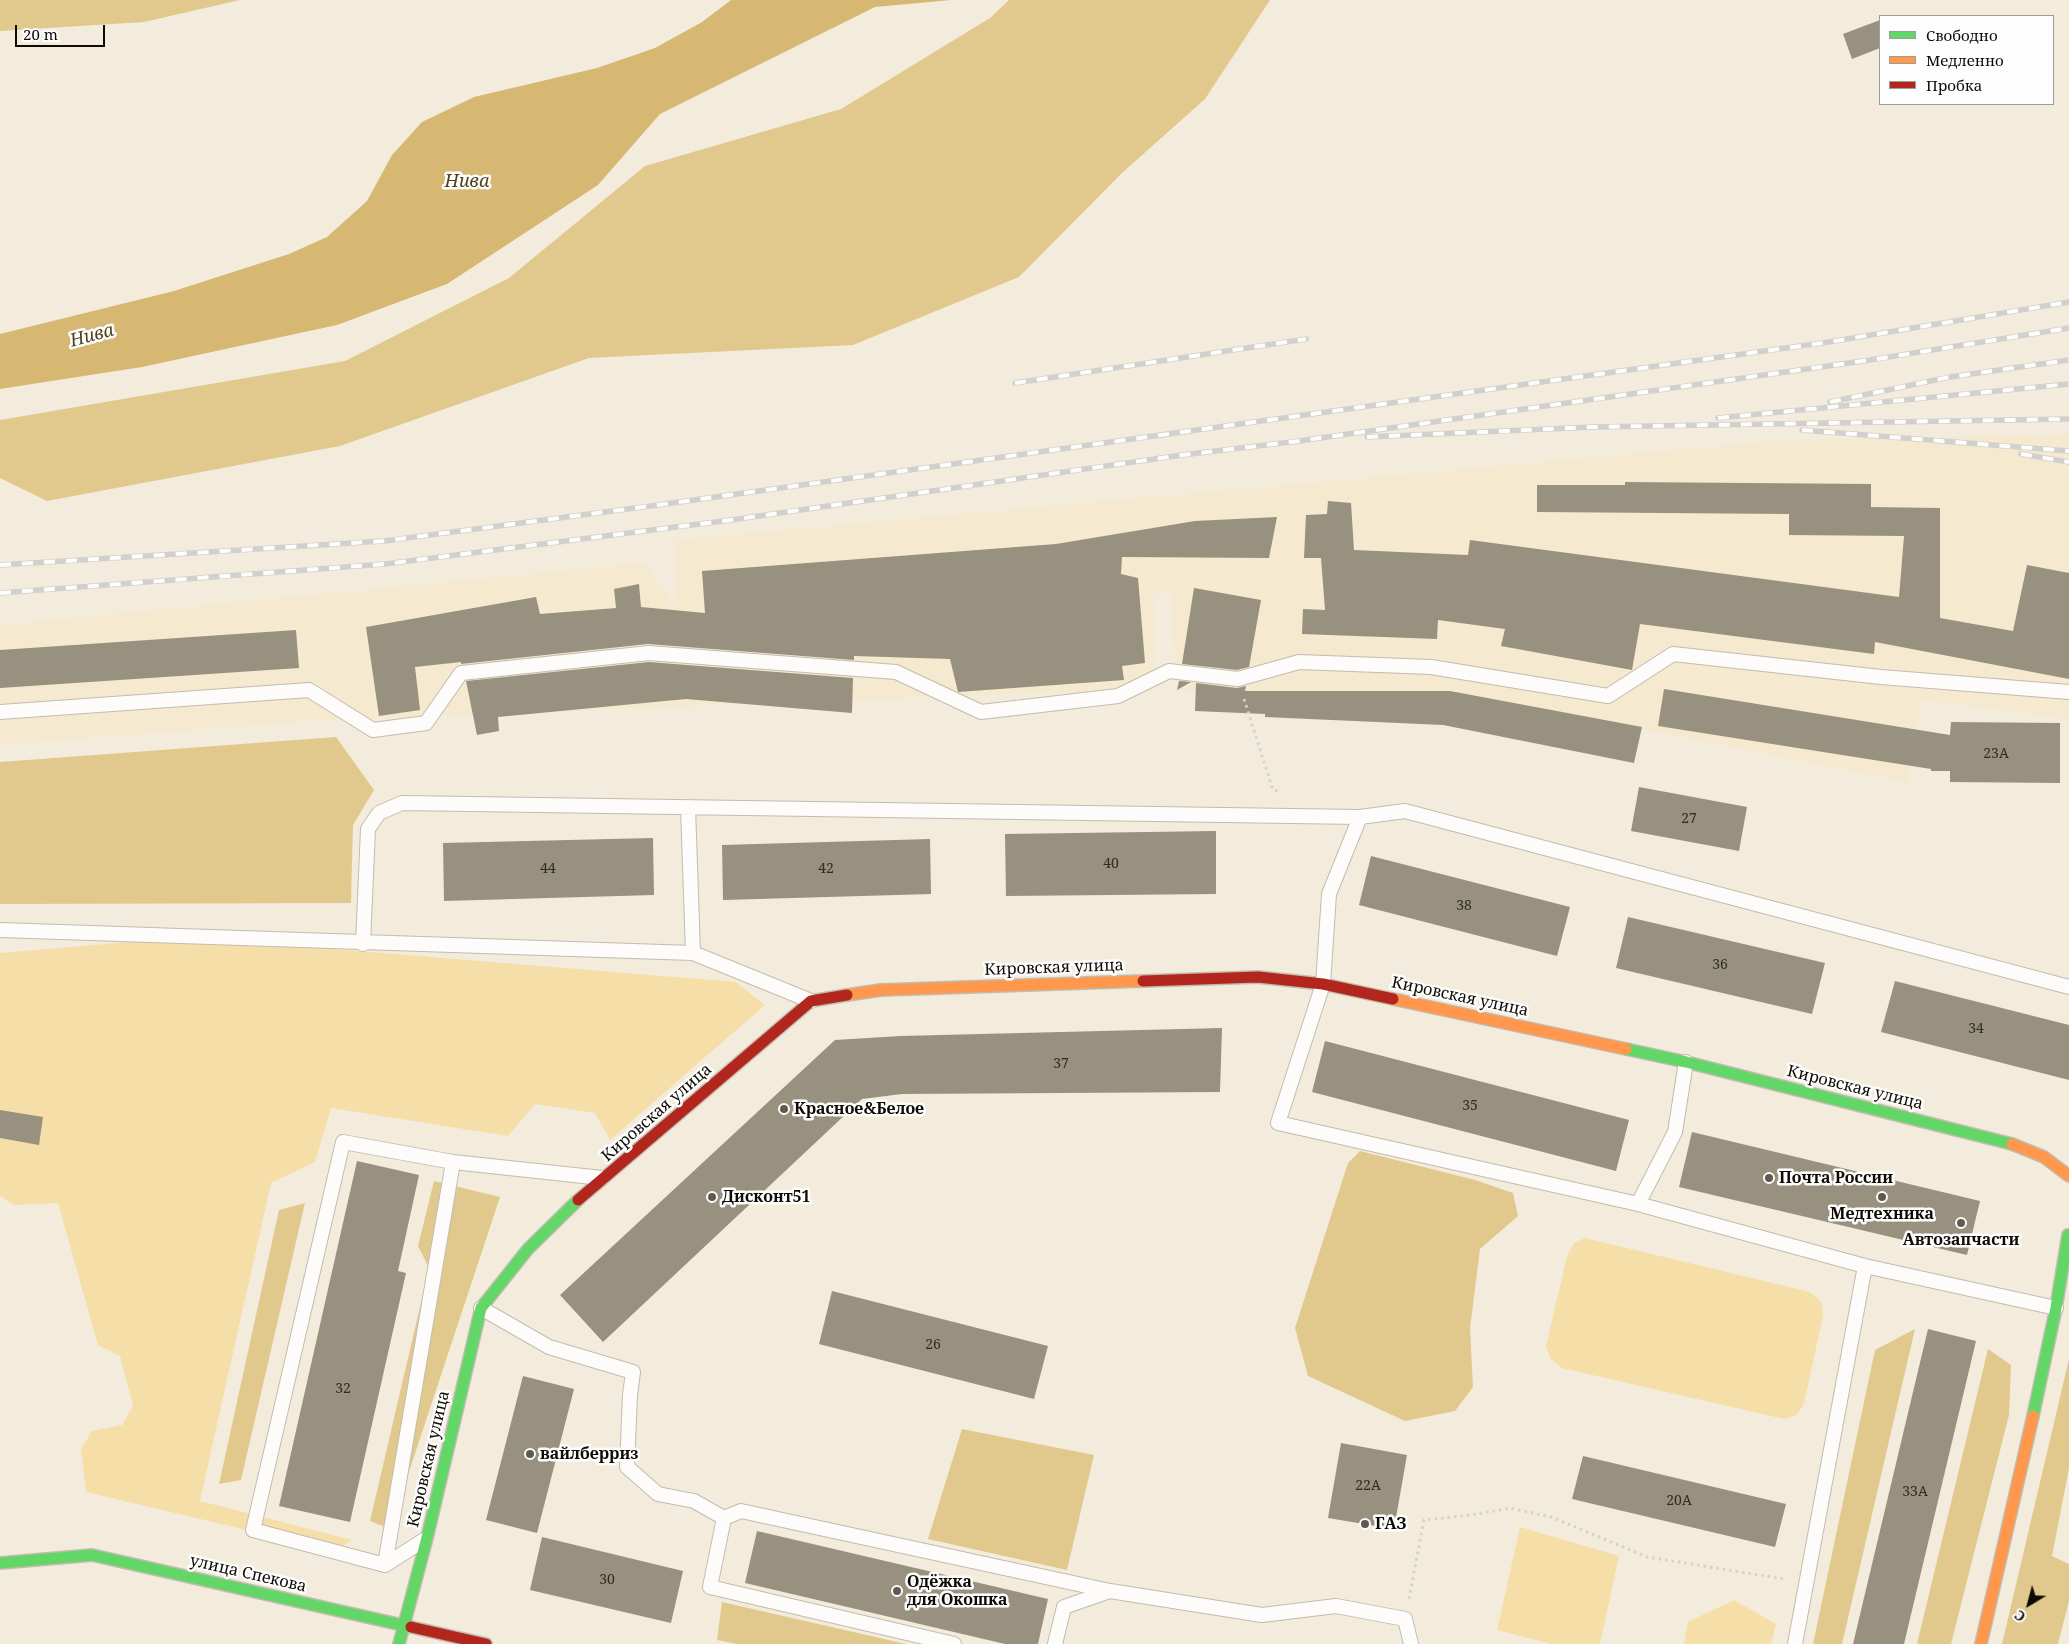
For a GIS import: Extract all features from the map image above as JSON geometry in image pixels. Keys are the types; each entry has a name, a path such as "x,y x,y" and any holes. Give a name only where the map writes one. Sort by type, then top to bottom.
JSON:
{"street":[{"name":"Кировская улица","path":"399,1644 427,1538 481,1308 528,1249 564,1212 606,1179 811,1001 881,990 1248,977 1323,984 1686,1062 2013,1144 2044,1157 2069,1176"},
{"path":"1981,1644 2010,1524 2056,1308 2068,1235"},
{"name":"улица Спекова","path":"0,1563 92,1555 486,1644"}],"lane":[{"path":"0,712 309,690 373,730 426,723 461,673 649,653 896,672 981,712 1118,696 1169,671 1238,679 1298,662 1430,667 1608,696 1673,654 1881,677 2069,692"},
{"path":"363,944 368,829 380,813 402,803 1360,817 1405,811 2069,987"},
{"path":"688,807 693,953"},
{"path":"1360,817 1329,894 1323,984 1278,1123 1638,1204 1865,1266 2056,1308"},
{"path":"0,930 363,944 693,953 811,1001"},
{"path":"1638,1204 1675,1132 1686,1062"},
{"path":"427,1538 385,1565 253,1530 343,1142 453,1162 606,1179"},
{"path":"385,1565 453,1162"},
{"path":"1795,1644 1814,1550 1865,1266"},
{"path":"481,1308 548,1347 634,1372 630,1395 627,1467 658,1494 694,1501 724,1518"},
{"path":"724,1518 741,1511 1110,1591 1262,1615 1336,1606 1405,1619 1411,1644"},
{"path":"724,1518 710,1587 954,1644"},
{"path":"1055,1644 1064,1607 1110,1591"}],"path":[{"path":"1238,679 1273,790 1282,792"},
{"path":"1405,1619 1424,1520 1471,1516 1510,1508 1551,1517 1647,1557 1784,1580 1814,1550"}],"shaded area":[{"path":"0,0 240,0 144,22 0,31"},
{"path":"1009,0 1270,0 1205,99 1122,173 1019,277 853,345 589,358 340,446 47,501 0,478 0,420 345,361 509,278 645,166 841,109 990,18"},
{"path":"2069,435 2069,719 1921,700 1908,782 1532,707 1177,690 1171,594 1154,593 1154,692 1069,692 322,720 0,745 0,625 644,563 675,607 675,540 1788,440"},
{"path":"336,737 374,790 353,825 351,903 0,904 0,762"},
{"path":"187,937 736,982 765,1005 610,1140 595,1113 535,1104 508,1136 331,1108 315,1162 271,1183 200,1501 352,1540 336,1551 86,1492 81,1449 92,1431 122,1425 133,1406 120,1356 98,1345 58,1203 14,1205 0,1196 0,953"},
{"path":"1360,1151 1475,1180 1513,1193 1518,1216 1480,1249 1470,1328 1473,1387 1455,1411 1405,1421 1308,1376 1295,1328 1348,1163"},
{"path":"434,1181 500,1197 390,1529 370,1521 429,1268 418,1246"},
{"path":"305,1203 241,1480 219,1484 279,1210"},
{"path":"1585,1238 1810,1292 1821,1302 1823,1316 1804,1404 1797,1415 1784,1419 1562,1368 1550,1358 1546,1346 1567,1256 1574,1243"},
{"path":"1915,1329 1842,1644 1813,1644 1875,1350"},
{"path":"1988,1349 2011,1365 2009,1415 1951,1644 1917,1644"},
{"path":"2069,1359 2069,1468 2052,1556 2069,1564 2069,1601 2058,1644 2002,1644"},
{"path":"962,1429 1094,1455 1067,1570 928,1539"},
{"path":"1520,1527 1619,1556 1600,1644 1552,1644 1497,1630"},
{"path":"1734,1600 1776,1624 1771,1644 1684,1644 1688,1622"},
{"path":"722,1602 906,1644 737,1644 717,1640"}],"water":[{"name":"Нива","path":"731,0 951,0 875,7 660,114 598,185 447,284 337,325 142,367 0,389 0,334 174,291 289,254 327,237 367,201 392,155 422,122 474,97 597,68 655,48 702,22"}],"building":[{"path":"1879,20 1879,48 1852,59 1843,34"},
{"path":"1625,482 1871,484 1871,507 1940,508 1940,618 2013,631 2027,565 2069,573 2069,679 1875,642 1874,654 1640,624 1632,670 1501,646 1505,629 1438,620 1437,639 1302,634 1303,609 1325,610 1321,558 1304,558 1306,515 1327,514 1328,501 1351,503 1354,550 1468,555 1470,540 1899,597 1904,536 1789,535 1789,514 1537,512 1537,485 1625,485"},
{"path":"1277,517 1269,558 1122,557 1121,574 1138,578 1145,663 1122,666 1124,680 958,692 950,659 854,656 854,660 648,644 461,664 461,662 415,667 420,710 379,716 366,627 536,597 540,614 616,608 614,589 639,584 641,607 705,613 702,571 1056,544 1195,521"},
{"path":"1194,588 1261,600 1249,667 1237,670 1182,664"},
{"path":"296,630 299,668 0,688 0,650"},
{"path":"649,662 853,678 852,713 686,699 498,717 499,731 477,735 466,681"},
{"path":"1179,681 1191,682 1177,690"},
{"path":"1196,683 1237,688 1246,686 1245,691 1450,691 1642,727 1634,763 1443,725 1265,717 1265,714 1195,711"},
{"path":"1664,689 1950,735 1951,722 2060,723 2060,783 1950,782 1950,771 1931,771 1931,769 1658,726"},
{"path":"1639,787 1747,807 1739,851 1631,831"},
{"path":"1216,831 1216,894 1006,896 1005,834"},
{"path":"653,838 654,895 444,901 443,843"},
{"path":"930,839 931,894 723,900 722,845"},
{"path":"1371,856 1570,907 1557,956 1359,905"},
{"path":"1628,917 1825,963 1812,1014 1616,968"},
{"path":"1895,981 2069,1025 2069,1080 1881,1032"},
{"path":"1222,1028 1220,1092 902,1094 862,1099 603,1342 560,1295 835,1040 900,1036"},
{"path":"1325,1041 1629,1120 1616,1171 1312,1092"},
{"path":"0,1110 43,1117 39,1145 0,1138"},
{"path":"1692,1132 1980,1201 1967,1255 1679,1187"},
{"path":"357,1161 419,1175 398,1271 406,1273 350,1522 279,1506"},
{"path":"832,1291 1048,1346 1034,1399 819,1344"},
{"path":"1928,1329 1976,1341 1904,1644 1853,1644"},
{"name":"вайлберриз","path":"523,1376 574,1389 537,1533 486,1520"},
{"path":"1341,1443 1407,1455 1394,1529 1328,1518"},
{"path":"1583,1456 1786,1504 1775,1547 1572,1499"},
{"name":"Одёжка для Окошка","path":"757,1531 1048,1599 1038,1644 1005,1644 745,1583"},
{"path":"542,1537 683,1571 671,1623 530,1590"}],"railway":[{"path":"0,565 384,541 658,505 1829,342 2069,302"},
{"path":"0,593 385,564 731,520 1182,455 1299,441 1870,360 2069,328"},
{"path":"1015,383 1306,339"},
{"path":"1830,402 1950,377 2069,360"},
{"path":"1718,418 2069,384"},
{"path":"1367,437 1593,427 2069,419"},
{"path":"1802,430 2069,451"},
{"path":"2021,454 2069,462"}],"traffic: fast":[{"path":"1626,1049 1686,1062 2012,1144"},
{"path":"399,1644 427,1538 481,1308 528,1249 578,1200"},
{"path":"2033,1416 2056,1308 2068,1235"},
{"path":"0,1563 92,1555 411,1627"}],"traffic: slow":[{"path":"847,995 881,990 1143,981"},
{"path":"1393,999 1626,1049"},
{"path":"2012,1144 2044,1157 2069,1176"},
{"path":"1981,1644 2033,1416"}],"traffic: jam":[{"path":"1143,981 1258,977 1323,984 1393,999"},
{"path":"578,1200 811,1001 847,995"},
{"path":"411,1627 486,1644"}],"place":[{"name":"Красное&Белое","path":"784,1109"},
{"name":"Почта России","path":"1769,1178"},
{"name":"Дисконт51","path":"712,1197"},
{"name":"Медтехника","path":"1882,1197"},
{"name":"Автозапчасти","path":"1961,1223"},
{"name":"вайлберриз","path":"530,1454"},
{"name":"ГАЗ","path":"1365,1524"},
{"name":"Одёжка для Окошка","path":"897,1591"}]}
